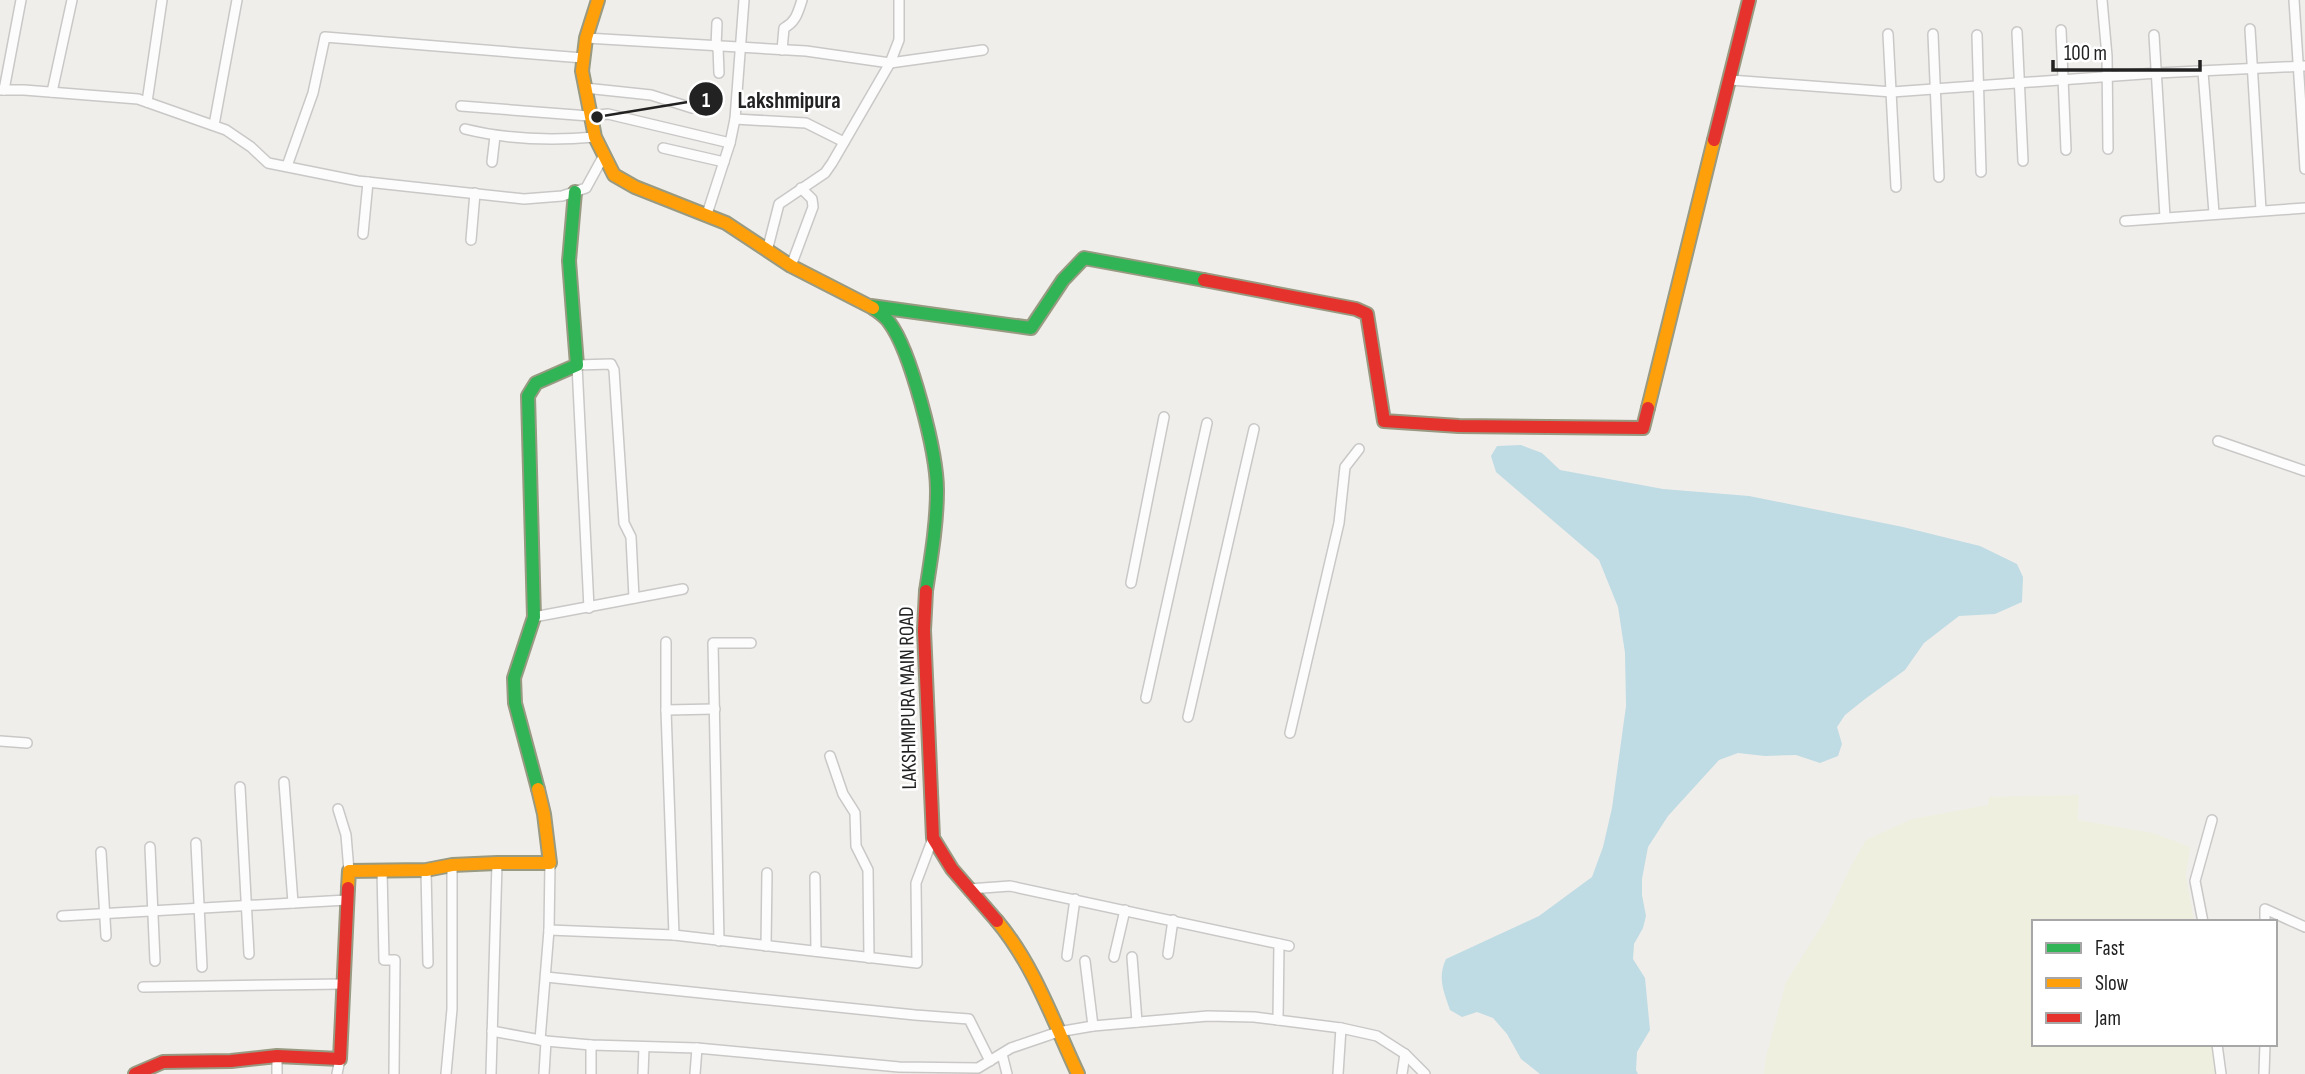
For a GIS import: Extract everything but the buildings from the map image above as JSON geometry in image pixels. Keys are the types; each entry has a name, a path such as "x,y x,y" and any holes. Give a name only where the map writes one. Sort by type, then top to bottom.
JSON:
{"street":[{"path":"21,0 2,90 138,99 226,130 268,163 369,182 524,199 562,196 586,188 603,157"},
{"path":"52,92 72,0"},
{"path":"147,102 162,0"},
{"path":"214,125 237,0"},
{"name":"LAKSHMIPURA MAIN ROAD","path":"598,0 586,38 582,71 595,137 614,175 635,187 726,223 791,266 871,306 888,320 900,340 926,419 936,475 936,521 925,597 924,630 933,838 952,869 1008,934 1032,976 1078,1074"},
{"path":"707,214 735,119 744,0"},
{"path":"782,50 784,28 797,16 802,0"},
{"path":"767,251 779,204 825,173 890,63 899,40 899,0"},
{"path":"871,306 1031,328 1063,279 1084,258 1356,309 1367,314 1384,421 1392,424 1643,428 1749,0"},
{"path":"2102,0 2107,56 2108,149"},
{"path":"2294,0 2301,66 2305,169"},
{"path":"717,23 719,73"},
{"path":"2250,29 2261,211"},
{"path":"2061,30 2066,150"},
{"path":"2017,32 2024,161"},
{"path":"1888,34 1896,187"},
{"path":"1933,34 1939,177"},
{"path":"1977,35 1981,172"},
{"path":"2154,35 2165,216"},
{"path":"287,166 313,93 325,37 583,58"},
{"path":"586,38 806,51 890,63 983,50"},
{"path":"1730,80 1892,92 2157,73 2301,66"},
{"path":"2203,72 2214,213"},
{"path":"585,88 651,95 692,108"},
{"path":"461,106 589,116 608,114 730,143"},
{"path":"735,119 806,122 844,142"},
{"path":"466,129 529,140 595,137"},
{"path":"492,162 495,136"},
{"path":"663,148 724,163"},
{"path":"363,234 369,182"},
{"path":"791,266 813,207 812,199 801,188"},
{"path":"575,192 569,261 589,608"},
{"path":"471,240 475,193"},
{"path":"2125,221 2165,216 2305,208"},
{"path":"544,1074 550,863 544,814 514,704 514,678 534,617 528,396 536,383 577,365 604,363 611,364 614,370 624,523 631,537 634,598"},
{"path":"1131,583 1164,417"},
{"path":"1146,698 1207,423"},
{"path":"1188,717 1254,429"},
{"path":"2218,441 2305,471"},
{"path":"1290,733 1339,523 1345,467 1359,449"},
{"path":"534,617 683,589"},
{"path":"666,642 674,935"},
{"path":"719,941 713,643 751,643"},
{"path":"666,710 715,709"},
{"path":"0,740 27,743"},
{"path":"830,756 843,794 855,813 856,846 868,870 869,958"},
{"path":"285,782 293,903"},
{"path":"240,787 249,954"},
{"path":"337,1074 341,1059 349,871 346,835 338,809"},
{"path":"2203,920 2195,881 2212,820"},
{"path":"549,930 674,935 917,963 916,883 933,838"},
{"path":"196,843 202,967"},
{"path":"150,847 155,961"},
{"path":"101,852 106,936"},
{"path":"491,1074 498,863"},
{"path":"349,871 550,863"},
{"path":"446,1074 452,1009 452,865"},
{"path":"382,870 384,960 395,960 394,1074"},
{"path":"426,870 428,964"},
{"path":"766,946 767,873"},
{"path":"815,877 816,951"},
{"path":"969,889 1010,886 1284,945 1278,1020"},
{"path":"62,916 346,900"},
{"path":"1067,956 1075,900"},
{"path":"2265,920 2265,909 2305,927"},
{"path":"1114,957 1125,910"},
{"path":"1168,954 1173,920"},
{"path":"1132,957 1137,1022"},
{"path":"1084,961 1094,1026"},
{"path":"546,977 968,1019 990,1061"},
{"path":"143,987 343,984"},
{"path":"492,1031 543,1041 591,1045 697,1048 899,1068 978,1068 1011,1048 1058,1032 1094,1026 1208,1016 1254,1017 1341,1028 1377,1036 1405,1054 1425,1074"},
{"path":"1338,1074 1341,1028"},
{"path":"591,1045 591,1074"},
{"path":"643,1074 644,1046"},
{"path":"2217,1046 2221,1074"},
{"path":"2264,1074 2265,1046"},
{"path":"695,1074 697,1048"},
{"path":"1002,1054 1007,1074"},
{"path":"1402,1074 1405,1054"},
{"path":"135,1074 163,1062 231,1067 277,1056 341,1059"},
{"path":"277,1056 277,1074"}],"green space":[{"path":"2079,795 2078,820 2153,833 2190,847 2186,876 2194,920 2032,920 2032,1046 2212,1046 2215,1074 1764,1074 1786,982 1826,919 1866,840 1912,819 1988,805 1989,797"}],"water":[{"path":"1521,445 1542,453 1560,470 1663,489 1749,496 1903,527 1980,546 2017,564 2023,577 2022,602 1995,614 1959,616 1924,643 1905,670 1845,715 1837,727 1842,744 1838,756 1820,763 1796,755 1738,753 1719,760 1668,816 1648,847 1642,879 1646,916 1634,944 1633,959 1645,978 1650,1030 1637,1052 1638,1074 1540,1074 1521,1059 1507,1034 1493,1018 1477,1012 1462,1017 1450,1010 1442,985 1446,959 1539,916 1592,877 1603,847 1612,808 1626,706 1625,653 1618,607 1599,560 1496,472 1491,456 1497,446"}],"traffic: fast":[{"path":"538,789 515,703 514,678 534,617 528,396 536,383 577,365 569,261 575,192"},
{"path":"871,306 1031,328 1063,280 1084,258 1204,280"},
{"path":"873,308 889,322 906,355 933,452 937,503 926,591"}],"traffic: slow":[{"path":"598,0 586,38 582,71 595,137 614,175 635,187 726,223 791,266 873,308"},
{"path":"1648,408 1714,140"},
{"path":"348,888 349,871 426,870 452,865 497,863 550,863 538,789"},
{"path":"997,921 1033,975 1078,1074"}],"traffic: jam":[{"path":"1714,140 1749,0"},
{"path":"1204,280 1356,309 1367,314 1384,421 1459,426 1643,428 1648,408"},
{"path":"926,591 924,630 933,838 952,869 997,921"},
{"path":"135,1074 163,1062 231,1061 277,1056 340,1059 348,888"}],"place":[{"name":"Lakshmipura","path":"597,117"}]}
